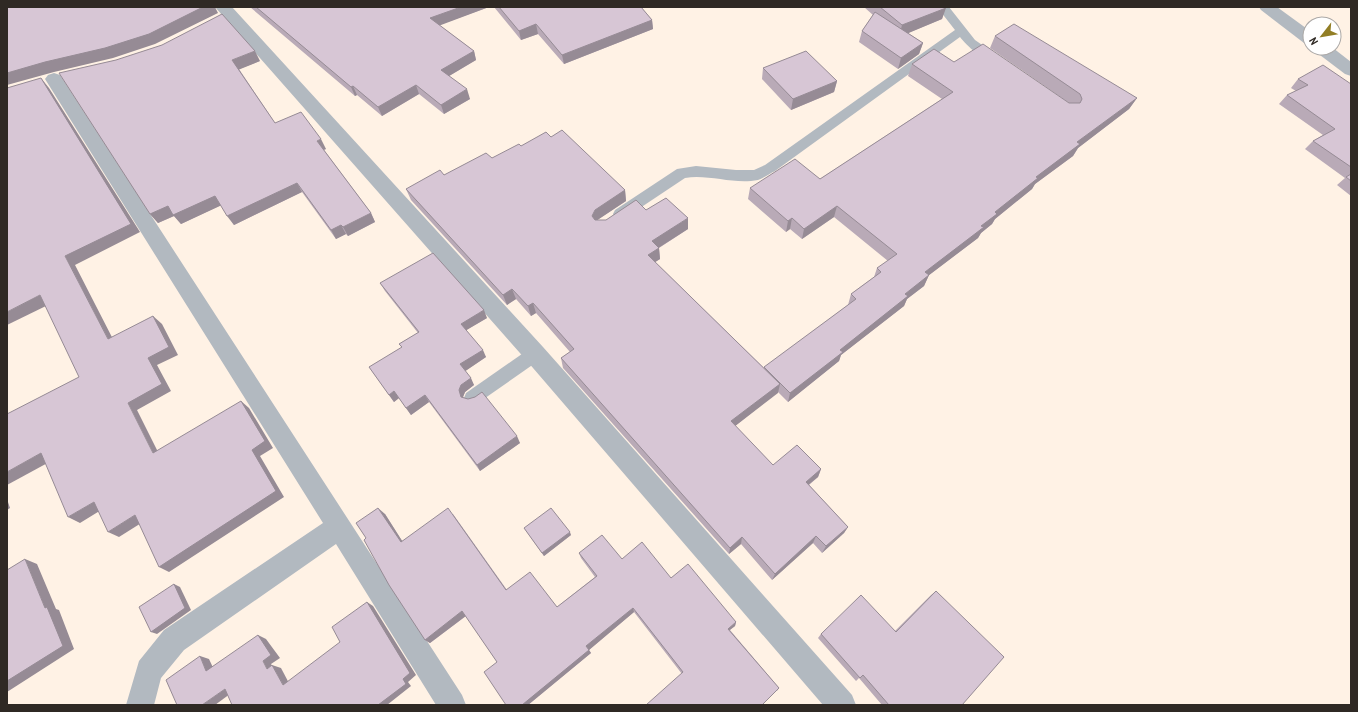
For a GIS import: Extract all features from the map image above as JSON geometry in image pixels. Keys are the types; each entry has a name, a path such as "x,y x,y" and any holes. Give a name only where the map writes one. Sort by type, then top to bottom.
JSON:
{"street":[{"path":"1267,7 1302,33"},
{"path":"224,14 535,354 842,705"},
{"path":"1333,56 1351,70"},
{"path":"54,79 452,705"},
{"path":"140,705 149,671 174,640 339,527"}],"lane":[{"path":"943,7 971,43 1003,66"},
{"path":"609,222 682,173 696,171 756,176 770,168 961,31"},
{"path":"472,398 535,354"}],"building":[{"path":"7,7 203,7 149,34 105,48 45,62 7,73"},
{"path":"256,7 461,7 430,18 474,51 441,70 467,89 441,105 416,85 378,107 353,86 351,87"},
{"path":"499,7 641,7 652,20 562,55 536,24 519,31"},
{"path":"880,7 945,7 946,8 902,25"},
{"path":"875,12 923,43 901,58 862,31"},
{"path":"222,14 255,51 232,60 275,123 301,112 321,139 317,141 371,213 343,227 341,225 331,230 297,183 227,216 215,196 173,215 168,206 150,214 59,73 116,60 162,45"},
{"path":"1014,24 1137,98 1077,142 1080,144 1036,177 1038,178 995,212 997,214 981,226 984,227 925,272 929,275 905,294 908,296 840,350 843,352 790,393 764,367 856,299 851,294 881,272 877,268 897,254 837,206 804,229 792,218 788,221 750,188 795,159 820,179 953,92 912,64 934,49 954,62 983,44 1069,103 1080,103 1082,99 1080,94 995,36"},
{"path":"806,51 837,81 793,99 763,68"},
{"path":"1323,65 1351,84 1351,167 1313,141 1335,129 1287,95 1308,85 1298,79"},
{"path":"41,78 131,224 65,256 108,339 153,316 169,347 148,358 162,384 128,403 153,453 241,401 265,441 252,450 276,491 159,567 135,515 108,532 94,502 68,517 41,453 7,472 7,414 79,377 40,295 7,312 7,88"},
{"path":"562,130 625,190 595,210 592,216 595,220 606,220 636,200 646,210 666,198 688,218 652,241 659,248 648,255 780,384 731,421 773,465 797,445 821,469 806,482 848,527 826,546 816,536 775,574 742,537 730,548 561,358 574,349 533,303 528,306 512,289 503,295 406,189 440,170 444,175 486,153 492,158 519,144 521,146 546,132 551,137"},
{"path":"1351,174 1351,181 1346,177"},
{"path":"433,253 484,310 461,324 483,350 460,364 471,378 461,385 459,390 461,397 468,399 475,397 482,392 517,436 477,465 425,395 406,408 394,391 389,395 369,367 402,347 399,344 419,332 380,283"},
{"path":"378,508 401,542 448,508 506,590 530,572 557,607 597,576 579,553 602,535 622,559 642,542 671,578 688,564 736,622 728,629 779,688 762,705 646,705 683,672 633,608 586,646 589,650 522,705 506,705 484,672 497,662 462,611 425,640 389,585 364,540 366,538 356,523"},
{"path":"551,508 570,532 542,553 524,528"},
{"path":"25,559 45,608 47,607 63,646 7,681 7,570"},
{"path":"174,584 185,608 151,632 139,607"},
{"path":"936,591 1004,657 962,705 889,705 863,675 860,678 821,634 861,595 896,632"},
{"path":"367,602 410,673 403,679 406,684 378,705 232,705 225,689 202,705 177,705 166,680 200,656 206,671 258,635 271,655 263,661 267,669 272,665 283,685 340,642 332,627"}]}
